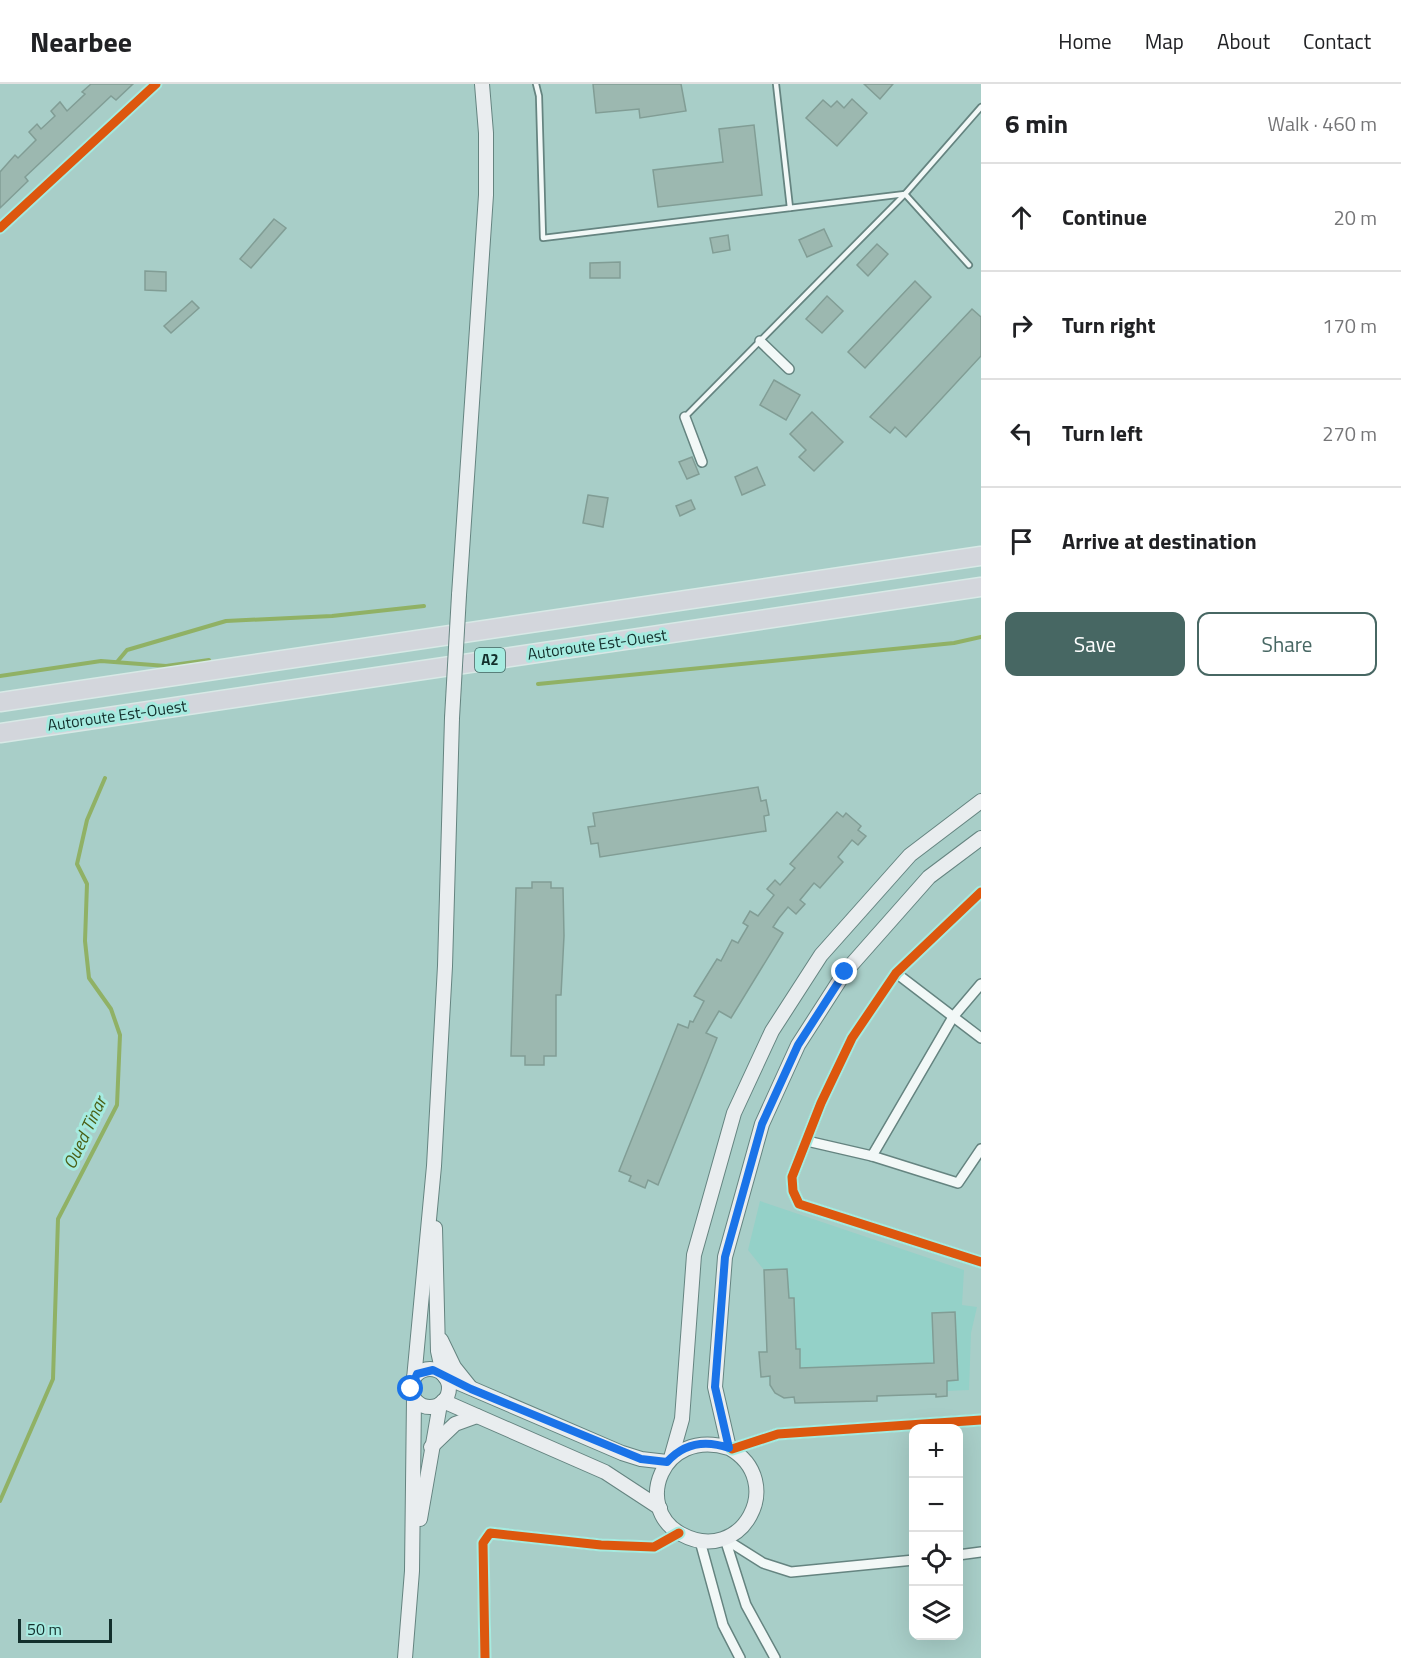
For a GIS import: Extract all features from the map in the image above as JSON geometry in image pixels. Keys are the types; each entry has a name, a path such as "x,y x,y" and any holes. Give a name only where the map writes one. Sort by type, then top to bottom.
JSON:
{"highway":[{"name":"Autoroute Est-Ouest","path":"0,702 981,556"},
{"name":"Autoroute Est-Ouest","path":"0,733 981,587"}],"main road":[{"path":"412,1571 414,1398 411,1389 414,1379 434,1166 445,966 452,718 486,195 486,133 482,84"},
{"path":"414,1379 427,1370 444,1375 471,1389 622,1453 669,1460 683,1449 698,1443 714,1443 730,1448 744,1459 753,1472 756,1496 749,1518 739,1531 725,1539 700,1541 679,1533 667,1522 660,1508 658,1484 669,1460 682,1419 694,1255 734,1113 772,1031 821,955 910,855 981,801"},
{"path":"730,1448 715,1387 725,1257 762,1124 798,1045 845,972 929,877 981,838"},
{"path":"405,1658 412,1571 430,1449 441,1402 448,1389 438,1359 434,1166"},
{"path":"438,1329 454,1367 471,1389"},
{"path":"414,1398 429,1406 441,1402 477,1416 604,1472 660,1508"},
{"path":"430,1449 455,1424 477,1416"}],"street":[{"path":"2,221 156,84"},
{"path":"760,342 789,369"},
{"path":"685,417 702,462"},
{"path":"981,892 896,973 852,1038 821,1103 792,1178 793,1191 799,1204 981,1262"},
{"path":"896,973 981,1038"},
{"path":"872,1156 953,1017 981,984"},
{"path":"807,1141 872,1156 958,1183 981,1149"},
{"path":"730,1448 778,1434 981,1419"},
{"path":"485,1658 483,1543 490,1533 601,1545 654,1547 679,1533"},
{"path":"725,1539 763,1563 791,1572 909,1560"},
{"path":"725,1539 746,1605 775,1658"},
{"path":"700,1541 723,1625 740,1658"},
{"path":"963,1554 981,1552"}],"lane":[{"path":"536,84 539,106 543,238 904,194"},
{"path":"776,84 790,208"},
{"path":"685,417 904,194 981,107"},
{"path":"904,194 969,266"}],"shaded area":[{"path":"760,1201 964,1270 962,1305 977,1307 971,1333 969,1390 948,1391 947,1396 936,1397 936,1394 877,1396 875,1401 795,1403 794,1397 784,1398 775,1393 768,1377 761,1377 760,1352 767,1351 764,1270 748,1250"}],"building":[{"path":"91,84 133,84 116,100 111,96 25,177 28,181 0,208 0,172 15,155 18,158 36,140 29,132 37,124 41,129 55,116 51,111 60,102 67,111 85,94 82,92"},
{"path":"593,84 681,84 686,111 640,118 639,109 596,113"},
{"path":"864,84 893,84 880,99"},
{"path":"852,99 867,113 837,146 806,118 823,100 831,107 837,101 844,108"},
{"path":"754,125 762,195 658,207 653,170 723,162 719,129"},
{"path":"274,219 286,228 251,268 240,259"},
{"path":"824,229 832,246 807,257 799,240"},
{"path":"728,235 730,250 713,253 710,238"},
{"path":"877,244 888,254 868,276 857,265"},
{"path":"620,262 620,278 590,278 590,263"},
{"path":"145,271 166,272 166,291 145,290"},
{"path":"915,281 931,297 865,368 848,352"},
{"path":"827,296 843,311 822,333 806,319"},
{"path":"192,301 199,308 171,333 164,326"},
{"path":"972,309 981,317 981,356 906,437 895,427 890,433 870,417"},
{"path":"774,380 800,395 786,420 760,405"},
{"path":"812,412 843,442 814,471 799,457 806,450 790,434"},
{"path":"692,457 699,474 687,479 679,462"},
{"path":"757,467 765,485 742,495 735,477"},
{"path":"588,495 608,498 603,527 583,523"},
{"path":"691,500 695,509 680,516 676,506"},
{"path":"758,787 761,801 766,800 769,815 764,816 766,831 600,857 598,843 591,844 588,827 595,826 593,813"},
{"path":"837,812 843,817 846,813 861,826 858,830 866,836 858,845 852,840 838,857 843,862 820,888 814,883 800,900 805,904 796,914 788,907 773,927 783,933 731,1018 719,1011 706,1033 717,1038 658,1185 648,1180 645,1188 629,1181 631,1176 619,1171 678,1024 688,1028 690,1021 693,1022 704,1001 694,996 717,959 721,961 732,940 738,943 748,926 743,923 750,911 758,916 774,895 767,889 775,880 780,885 795,868 790,864"},
{"path":"532,882 551,882 551,888 563,888 564,936 561,995 556,995 556,1056 544,1056 544,1065 525,1065 525,1056 511,1056 516,888 532,888"},
{"path":"787,1269 789,1298 794,1298 796,1349 800,1349 800,1368 934,1363 932,1313 955,1312 958,1380 947,1381 947,1396 936,1397 936,1394 877,1396 877,1401 795,1403 794,1397 784,1398 775,1393 770,1385 770,1376 761,1377 759,1352 767,1352 764,1270"}],"waterway":[{"path":"117,662 127,650 226,621 332,616 424,606"},
{"path":"538,684 954,643 981,637"},
{"path":"0,676 101,661 166,666 209,660"},
{"name":"Oued Tinar","path":"0,1501 53,1379 58,1219 117,1105 120,1035 111,1009 89,978 85,941 87,884 77,864 87,820 105,778"}],"cycle path":[{"path":"0,228 156,84"},
{"path":"981,892 896,973 852,1038 821,1103 792,1177 793,1191 799,1204 981,1262"},
{"path":"732,1449 778,1434 981,1420"},
{"path":"485,1658 483,1543 490,1533 601,1545 654,1547 679,1533"}],"route":[{"path":"411,1389 417,1374 427,1370 438,1371 445,1377 471,1389 641,1459 667,1462 683,1449 698,1443 714,1443 729,1448 715,1387 725,1257 762,1124 798,1045 845,972"}]}
